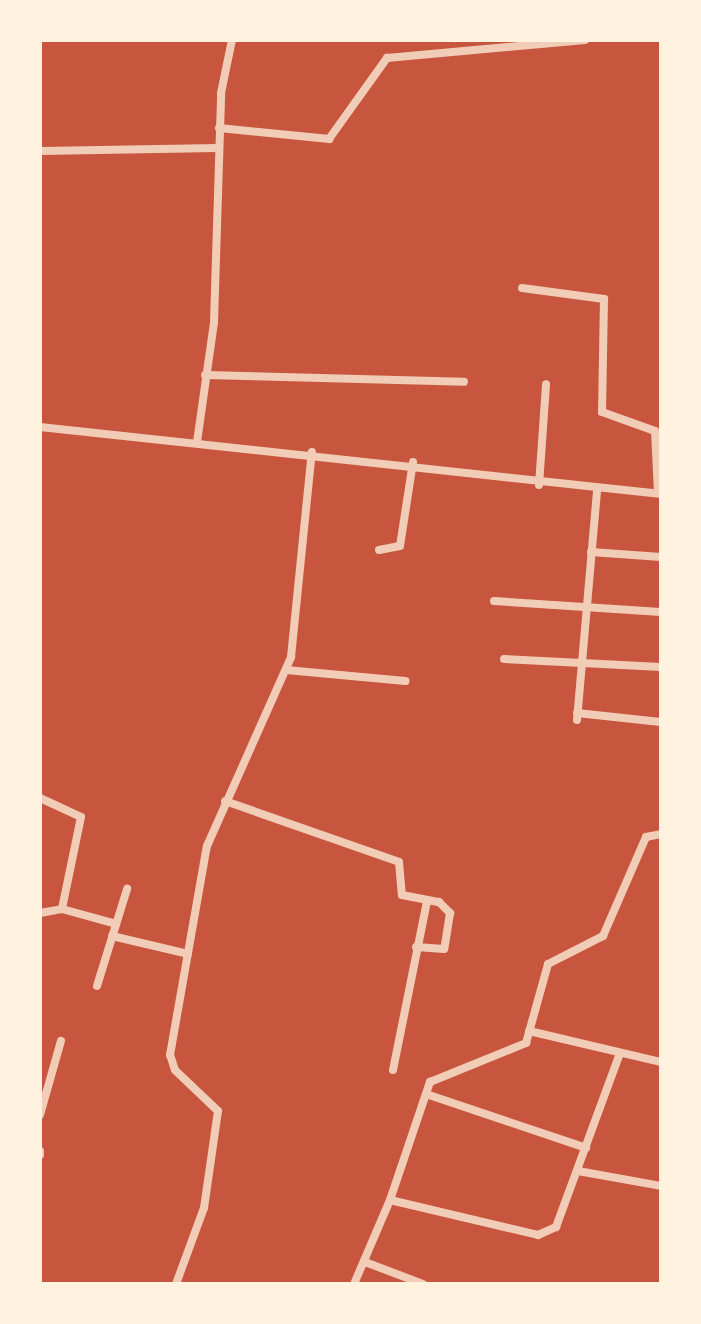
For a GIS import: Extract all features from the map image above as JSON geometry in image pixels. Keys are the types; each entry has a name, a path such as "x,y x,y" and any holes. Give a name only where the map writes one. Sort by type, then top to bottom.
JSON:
{"street":[{"path":"197,442 214,307 217,148 232,40"},
{"path":"219,128 329,139 387,58 585,40"},
{"path":"40,151 217,148"},
{"path":"40,427 413,462 539,485 660,494 655,431 602,412 604,299 522,288"},
{"path":"205,375 464,382"},
{"path":"539,485 546,384"},
{"path":"176,1284 204,1208 218,1122 217,1103 170,1062 207,846 286,670 312,452"},
{"path":"379,550 400,546 413,462"},
{"path":"597,491 577,717 661,722"},
{"path":"591,552 661,557"},
{"path":"494,601 661,612"},
{"path":"504,659 661,667"},
{"path":"286,670 405,681"},
{"path":"40,798 81,817 62,909"},
{"path":"225,801 396,860 402,895 449,910 449,940 440,951 416,947"},
{"path":"354,1284 390,1200 430,1082 526,1043 548,964 603,936 646,837 661,834"},
{"path":"97,986 127,889"},
{"path":"393,1070 427,901"},
{"path":"40,913 62,909 116,924"},
{"path":"112,936 188,954"},
{"path":"529,1031 661,1062"},
{"path":"40,1115 61,1041"},
{"path":"390,1200 538,1235 560,1221 620,1053"},
{"path":"426,1094 586,1148"},
{"path":"578,1171 661,1186"},
{"path":"365,1262 423,1284"}]}
